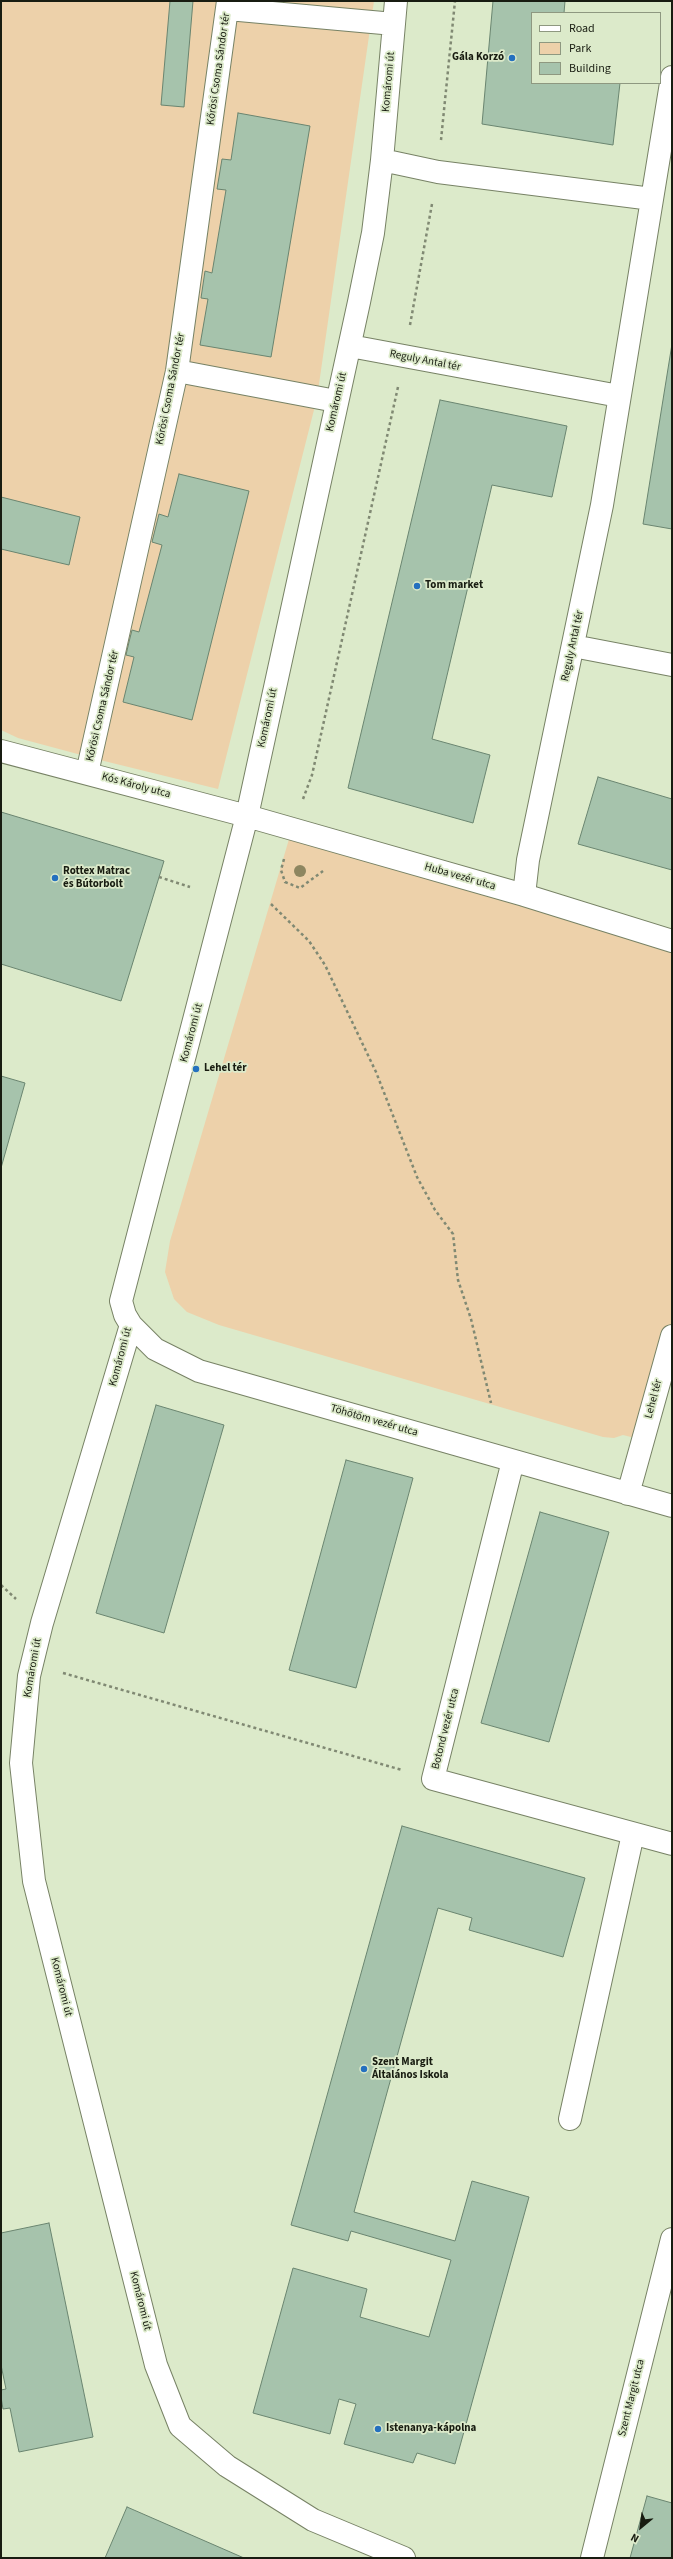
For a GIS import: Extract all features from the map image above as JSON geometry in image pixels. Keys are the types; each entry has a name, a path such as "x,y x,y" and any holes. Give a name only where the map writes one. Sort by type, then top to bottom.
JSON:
{"street":[{"name":"Komáromi út","path":"396,1 382,160 373,233 350,346 336,401 247,816 121,1301 125,1315 131,1325 44,1615 29,1676 21,1763 34,1881 156,2365 180,2426 227,2466 313,2520 404,2558"},
{"path":"228,5 394,24"},
{"name":"Kőrösi Csoma Sándor tér","path":"87,773 177,371 228,5"},
{"name":"Reguly Antal tér","path":"524,895 528,860 602,505 672,77"},
{"path":"382,160 438,172 652,199"},
{"name":"Reguly Antal tér","path":"350,346 619,396"},
{"path":"177,371 336,401"},
{"path":"573,646 672,665"},
{"name":"Kós Károly utca","path":"1,751 247,816"},
{"name":"Huba vezér utca","path":"247,816 524,895 672,941"},
{"name":"Töhötöm vezér utca","path":"131,1325 155,1348 199,1371 672,1506"},
{"name":"Lehel tér","path":"628,1494 672,1336"},
{"name":"Botond vezér utca","path":"513,1461 433,1779 672,1844"},
{"path":"570,2119 633,1834"},
{"name":"Szent Margit utca","path":"592,2558 672,2239"}],"path":[{"path":"292,829 312,775 404,357 438,172 456,1"},
{"path":"159,877 190,887"},
{"path":"271,904 309,941 326,965 376,1072 417,1177 435,1210 453,1234 458,1280 471,1319 491,1404"},
{"path":"29,1676 58,1671 433,1779"}],"green space":[{"path":"1,1 374,1 317,398 218,789 18,738 1,730"},
{"path":"292,829 672,941 672,1336 643,1440 623,1435 614,1438 603,1437 219,1325 187,1312 174,1299 165,1272 170,1241"}],"building":[{"path":"170,1 193,1 184,107 161,105"},
{"path":"493,1 565,1 564,12 531,12 531,84 620,84 613,145 482,124"},
{"path":"238,113 310,126 271,357 200,345 208,299 201,298 205,271 212,273 226,190 217,189 222,159 231,160"},
{"path":"672,344 672,529 643,524"},
{"path":"440,400 567,426 552,497 492,485 432,739 490,755 473,823 348,788"},
{"path":"179,474 249,491 192,720 123,702 134,657 126,655 129,642 132,630 139,632 162,545 152,542 159,514 168,517"},
{"path":"1,497 80,517 69,565 1,549"},
{"path":"598,777 672,799 672,870 578,844"},
{"path":"1,812 164,861 121,1001 1,964"},
{"path":"1,1076 25,1083 1,1168"},
{"path":"156,1405 224,1425 164,1633 96,1613"},
{"path":"346,1460 413,1478 356,1688 289,1670"},
{"path":"540,1512 609,1532 549,1742 481,1723"},
{"name":"Szent Margit Általános Iskola","path":"402,1826 585,1878 563,1957 469,1930 472,1918 438,1908 354,2212 455,2241 472,2181 529,2197 455,2464 417,2453 413,2463 344,2444 356,2404 339,2399 330,2434 253,2413 293,2268 367,2289 360,2317 429,2337 451,2260 351,2231 348,2241 291,2225"},
{"path":"49,2223 93,2437 19,2452 10,2408 3,2409 1,2397 1,2390 6,2389 1,2365 1,2233"},
{"path":"647,2496 672,2503 672,2558 630,2558"},
{"path":"127,2507 244,2558 105,2558"}],"place":[{"name":"Gála Korzó","path":"512,58"},
{"name":"Tom market","path":"417,586"},
{"name":"Rottex Matrac és Bútorbolt","path":"55,878"},
{"name":"Lehel tér","path":"196,1069"},
{"name":"Szent Margit Általános Iskola","path":"364,2069"},
{"name":"Istenanya-kápolna","path":"378,2429"}]}
